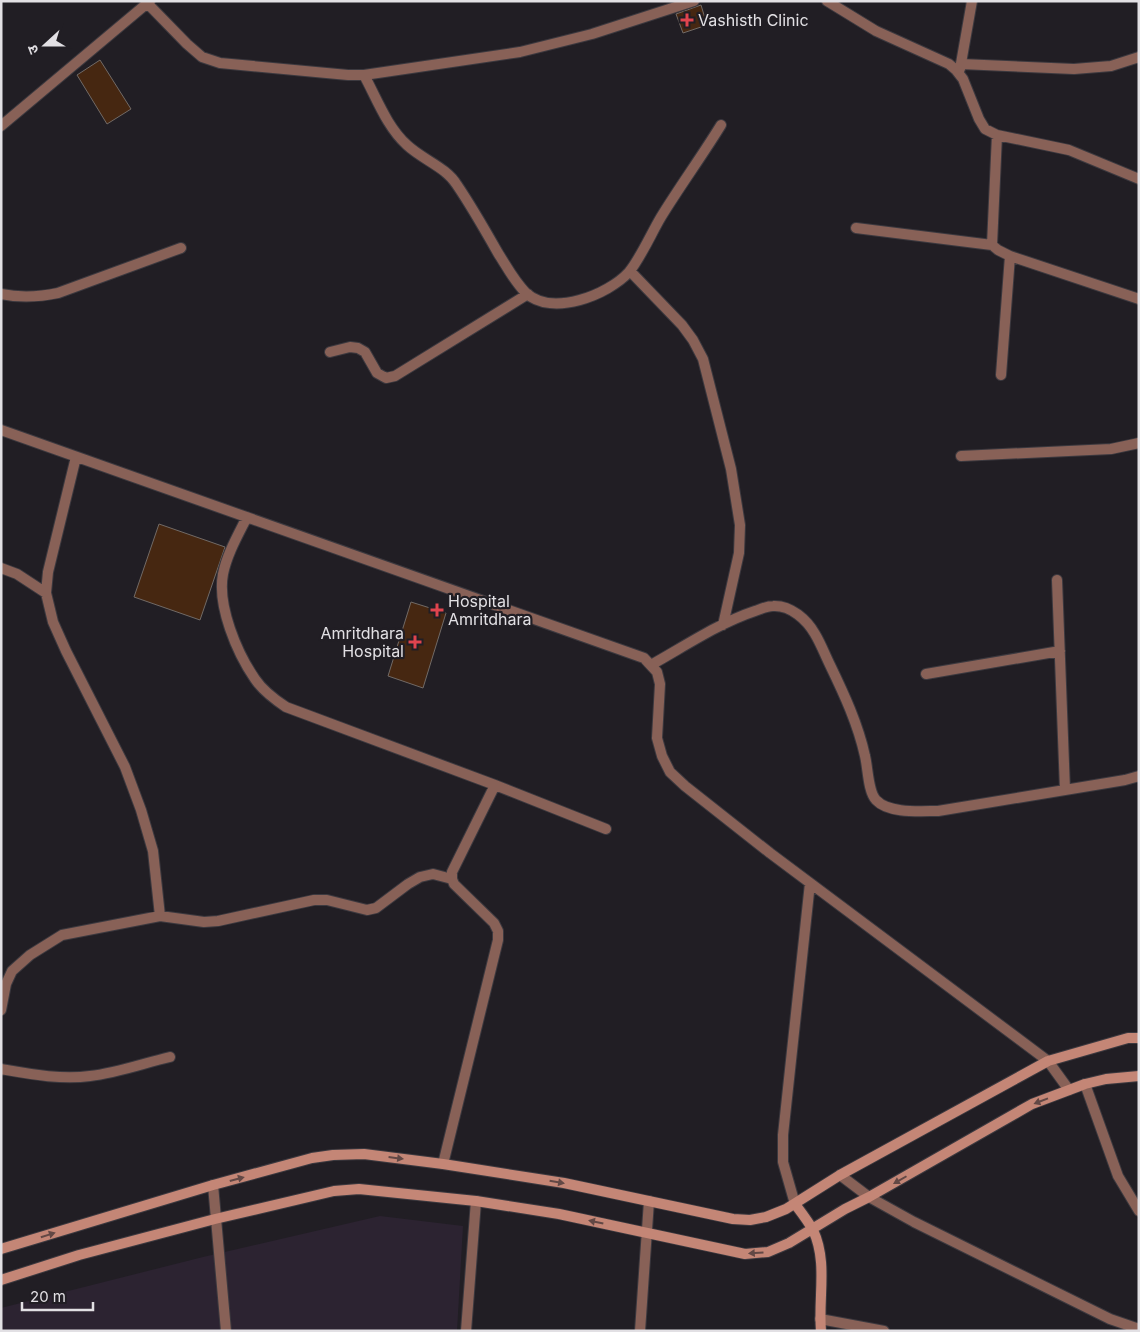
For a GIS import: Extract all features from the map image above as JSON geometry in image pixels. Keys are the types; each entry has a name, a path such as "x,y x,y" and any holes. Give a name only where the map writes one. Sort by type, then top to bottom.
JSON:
{"street":[{"path":"1,126 149,3 187,44 202,57 220,63 364,75 520,52 592,34 694,1"},
{"path":"826,1 876,31 960,69 1074,69 1111,66 1139,57"},
{"path":"972,1 960,69 979,119 985,129 997,135 1069,150 1139,179"},
{"path":"364,75 396,133 408,146 442,169 456,183 514,280 528,294 555,304 575,301 603,291 617,283 630,271 662,216 721,125"},
{"path":"992,245 997,135"},
{"path":"856,228 992,245 1010,256 1139,299"},
{"path":"1,294 38,297 58,294 182,248"},
{"path":"1001,375 1010,256"},
{"path":"630,271 682,325 703,359 731,469 740,525 739,553 723,625"},
{"path":"330,352 350,347 358,348 365,352 378,373 386,378 395,376 528,294"},
{"path":"1,430 638,654 657,672 660,684 657,738 662,756 670,772 685,786 810,882 1048,1061 1069,1090"},
{"path":"961,456 1111,449 1139,443"},
{"path":"76,457 48,572 46,593 53,622 125,766 141,810 152,851 160,916"},
{"path":"247,517 232,548 223,574 222,593 225,613 241,653 255,680 269,695 286,707 496,785 606,829"},
{"path":"1,568 17,574 46,593"},
{"path":"1057,580 1065,790"},
{"path":"651,665 723,625 749,613 772,606 783,606 794,611 815,633 844,694 858,730 866,758 870,787 876,800 888,808 910,811 938,811 1139,776"},
{"path":"926,674 1060,651"},
{"path":"443,1164 498,940 498,931 494,923 454,884 452,872 496,785"},
{"path":"1,1010 6,984 12,971 30,955 62,935 160,916 218,922 314,900 327,900 367,910 376,908 420,877 432,874 452,879"},
{"path":"810,882 783,1135 783,1162 795,1204 812,1229 819,1248 822,1272 820,1319 822,1331"},
{"path":"1,1249 213,1185 312,1158 332,1155 364,1154 443,1164 564,1183 733,1219 750,1220 766,1217 795,1204 840,1175 937,1120 1048,1061 1128,1038 1139,1038"},
{"path":"1,1069 43,1076 91,1076 170,1057"},
{"path":"1,1280 79,1255 215,1219 334,1191 358,1190 476,1201 559,1214 745,1254 768,1252 789,1242 1032,1104 1085,1084 1106,1079 1139,1076"},
{"path":"1085,1084 1118,1176 1139,1211"},
{"path":"840,1175 869,1197 914,1222 1110,1319 1139,1329"},
{"path":"213,1185 226,1331"},
{"path":"466,1331 476,1201"},
{"path":"640,1331 649,1201"},
{"path":"820,1319 884,1331"}],"shaded area":[{"path":"380,1216 463,1226 457,1331 1,1331 1,1308 203,1257"}],"building":[{"path":"701,5 707,25 683,33 676,14"},
{"path":"100,60 131,109 107,124 77,75"},
{"path":"159,524 225,547 200,620 134,597"},
{"path":"411,602 446,613 423,688 388,676"}],"place":[{"name":"Vashisth Clinic","path":"687,20"},
{"name":"Hospital Amritdhara","path":"437,610"},
{"name":"Amritdhara Hospital","path":"415,642"}]}
